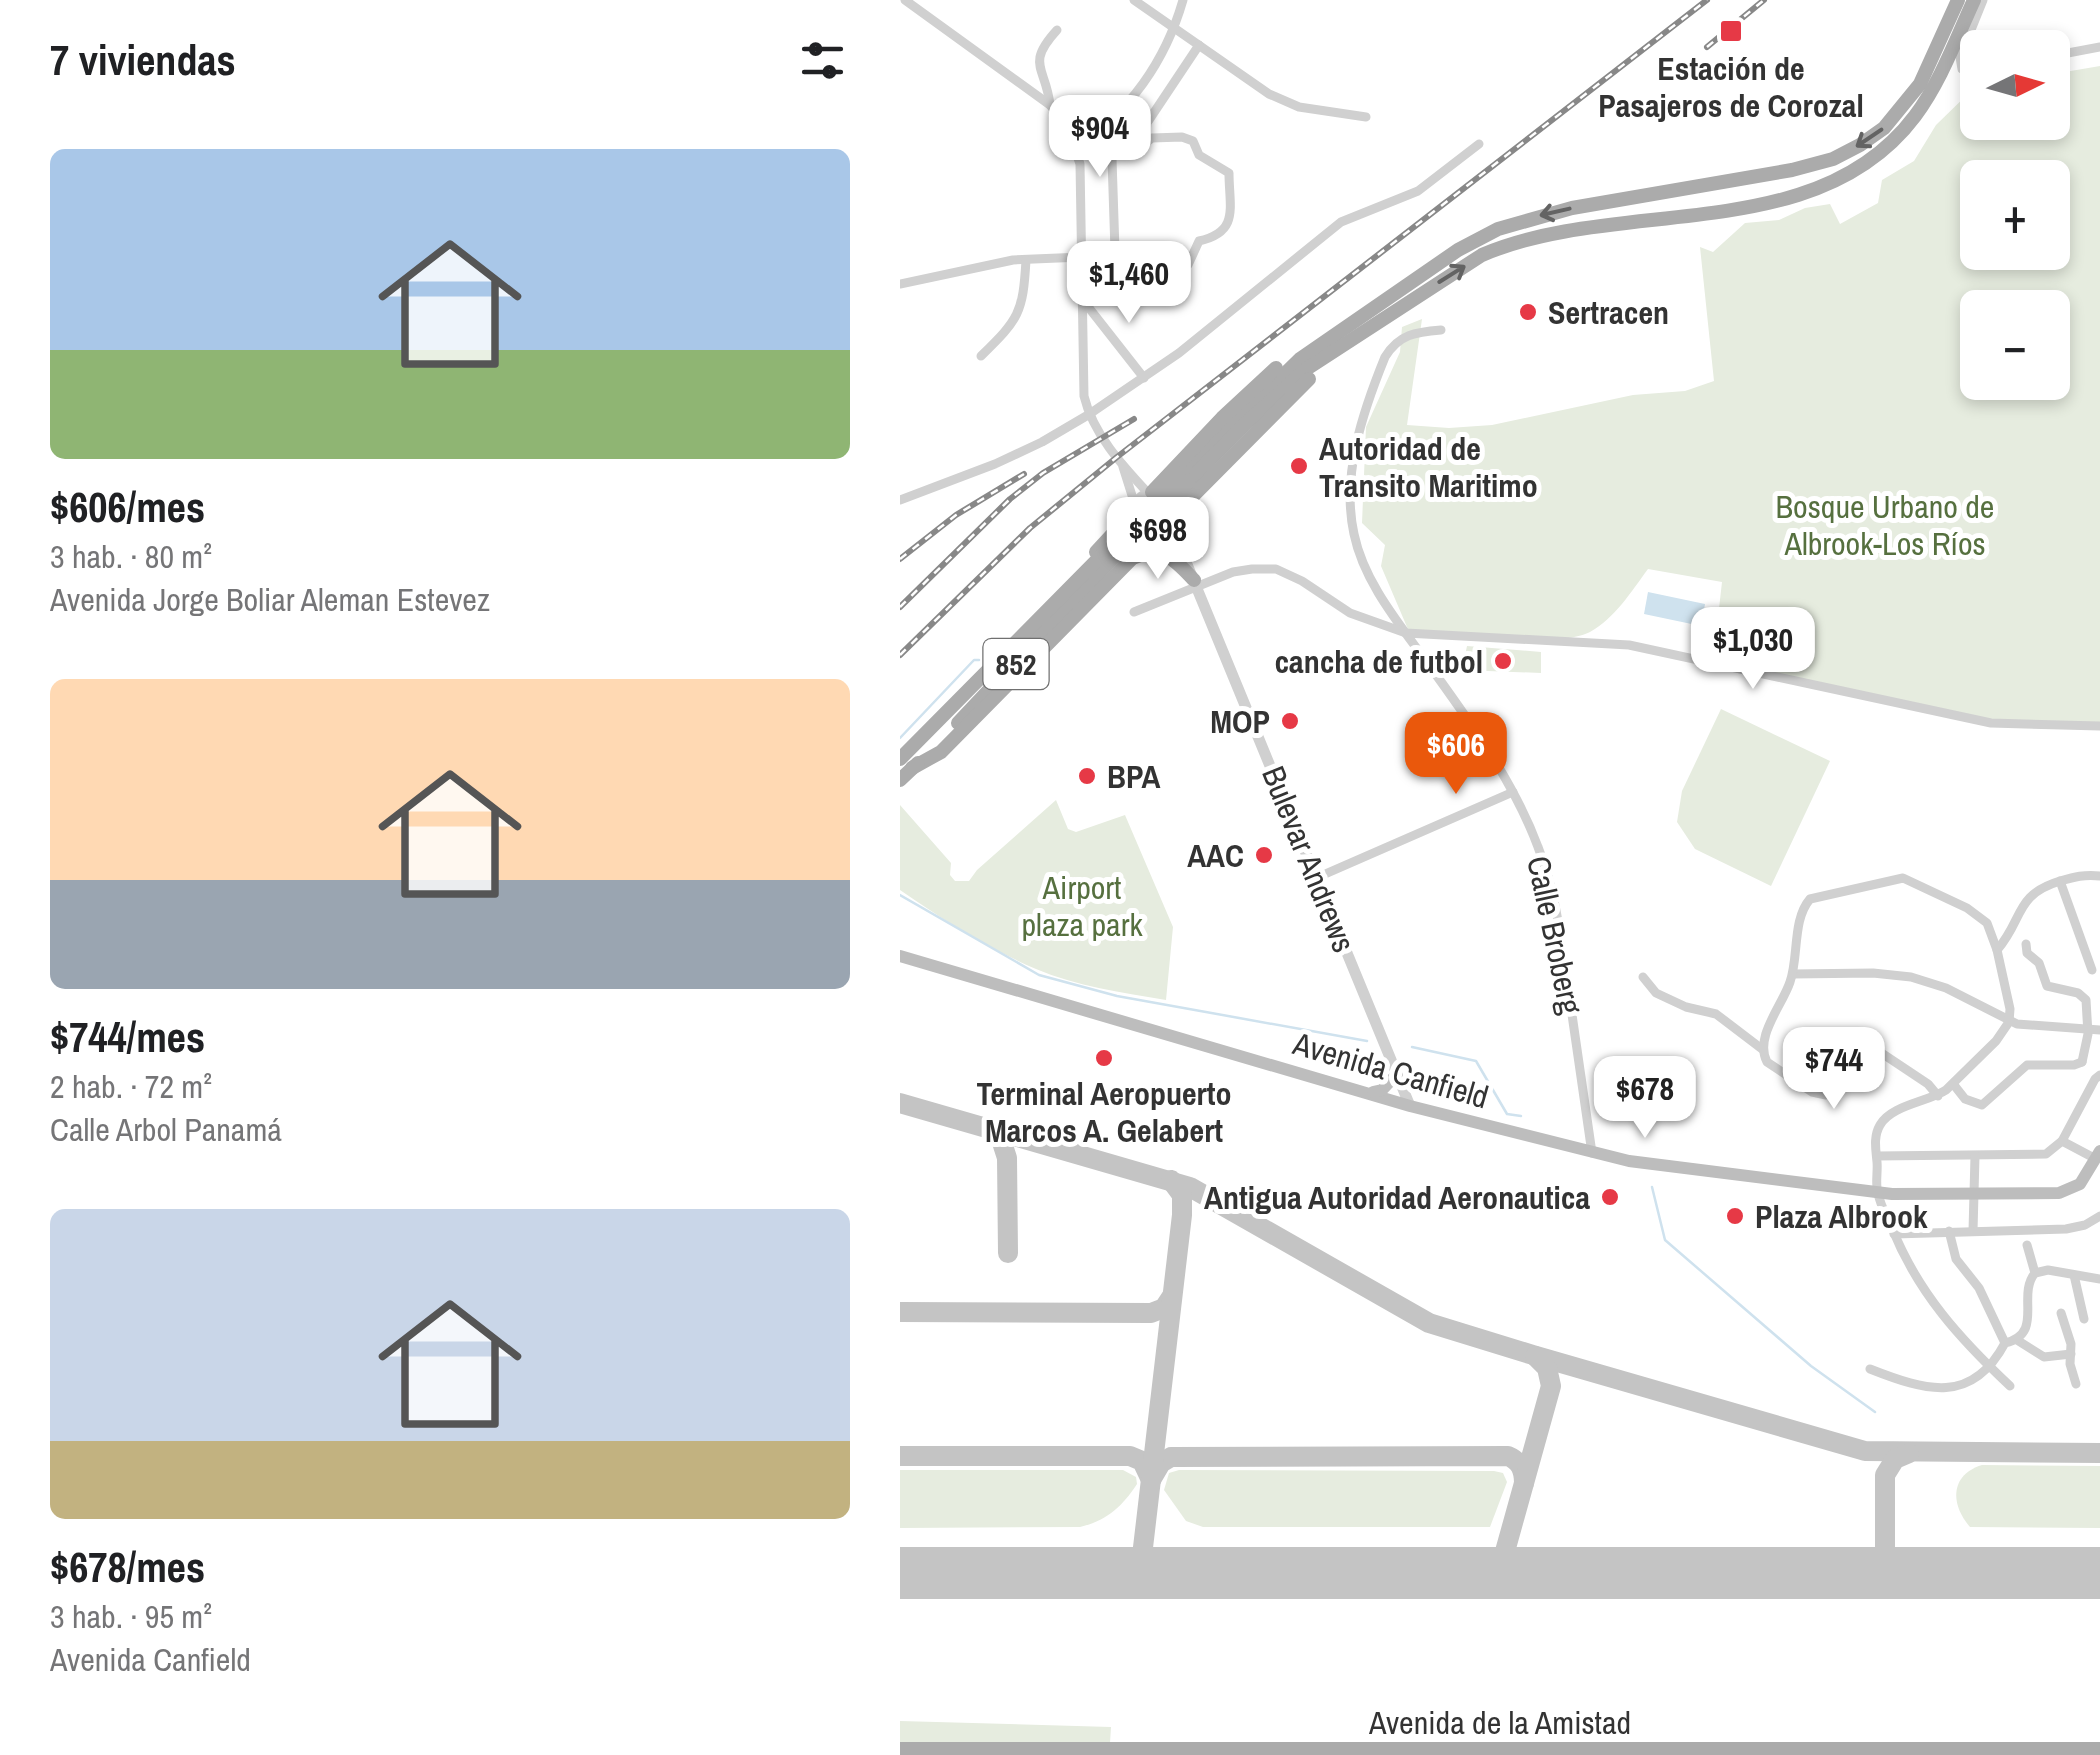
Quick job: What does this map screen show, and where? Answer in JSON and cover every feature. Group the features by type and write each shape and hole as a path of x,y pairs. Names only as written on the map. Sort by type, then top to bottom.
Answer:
{"main road":[{"path":"1176,516 1189,476 1300,359 1394,292 1498,228 1572,208 1792,170 1832,158 1860,144 1884,128 1920,84 1958,0"},
{"path":"1150,492 1189,476 1305,370 1482,255 1514,241 1555,231 1781,200 1842,178 1893,142 1913,118 1943,70 1974,0"},
{"name":"852","path":"906,763 1009,671 1189,476"},
{"path":"1116,555 1134,509"},
{"path":"1116,555 1157,535"},
{"path":"1116,555 1164,553 1195,584"},
{"name":"852","path":"900,780 906,763 935,725 1116,555"},
{"name":"Avenida Canfield","path":"900,956 1374,1092 1410,1106 1645,1163 1877,1192 1974,1194 2065,1192 2080,1184 2097,1163"},
{"path":"1374,1092 1382,1090 1397,1074"},
{"name":"Avenida de la Amistad","path":"900,1749 1638,1752 2100,1748"}],"street":[{"path":"905,0 1050,105"},
{"path":"1134,0 1268,94 1300,107 1366,118"},
{"path":"1074,142 1096,133 1135,96 1175,28 1183,0"},
{"path":"1971,30 1983,0"},
{"path":"1057,30 1039,56 1050,105 1074,142 1080,164 1084,396 1088,415 1122,465 1150,492 1171,500 1176,516 1170,529 1157,535 1138,527 1122,465"},
{"path":"1145,142 1147,123 1199,45"},
{"path":"2070,53 2100,48"},
{"path":"1096,133 1110,154 1115,251 1139,265 1170,273 1188,266 1199,241 1216,237 1226,229 1230,220 1229,173 1199,154 1194,142 1187,138 1152,138 1131,152 1110,154"},
{"path":"900,500 995,464 1088,415 1144,378 1342,222 1418,190 1479,144"},
{"path":"900,284 1014,260 1082,257"},
{"path":"981,356 1019,315 1026,260"},
{"path":"1082,298 1144,378"},
{"name":"Calle Broberg","path":"1441,330 1411,333 1392,346 1362,418 1352,478 1353,531 1371,577 1491,754 1540,850 1554,898 1592,1153"},
{"path":"1134,509 1150,492"},
{"name":"Bulevar Andrews","path":"1176,516 1184,556 1195,584 1410,1106"},
{"name":"Bulevar Andrews","path":"1157,535 1184,556"},
{"path":"1134,612 1195,584 1246,569 1276,569 1302,581 1350,614 1406,633 1628,645 1992,723 2100,726"},
{"path":"1316,878 1513,792"},
{"path":"1998,950 2026,898 2060,881 2082,875 2100,876"},
{"path":"1762,1049 1793,974 1802,912 1810,899 1897,878 1974,911 1990,928 2010,1009 2009,1022 1954,1085 1938,1096 1885,1118 1876,1134 1877,1192 1894,1234 1934,1306 1960,1338 2010,1386"},
{"path":"2060,881 2092,970"},
{"path":"2026,944 2027,953 2040,963 2047,986 2085,998 2088,1029 2082,1062"},
{"path":"1793,974 1873,973 1912,977 1959,994 2009,1022 2100,1030"},
{"path":"1643,977 1656,993 1716,1014 1762,1049 1771,1066 1817,1094 1834,1091 1858,1058 1876,1052 1928,1084 1938,1096"},
{"path":"1954,1085 1965,1099 1982,1105 2027,1065 2074,1066 2082,1062"},
{"path":"1877,1156 2041,1155 2062,1141 2097,1077 2082,1062"},
{"path":"2062,1141 2097,1163"},
{"path":"1973,1231 1975,1156"},
{"path":"1894,1234 2066,1230 2100,1216"},
{"path":"1948,1232 1956,1259 1978,1288 2005,1343"},
{"path":"1870,1369 1918,1386 1966,1384 1981,1378 2005,1343 2017,1340 2029,1321 2026,1290 2035,1272 2027,1246"},
{"path":"2035,1272 2048,1270 2100,1280"},
{"path":"2074,1275 2084,1319"},
{"path":"2061,1313 2076,1384"},
{"path":"2017,1340 2044,1358 2071,1354"}],"green space":[{"name":"Bosque Urbano de Albrook-Los Ríos","path":"2100,66 2100,726 1995,722 1725,665 1715,644 1722,582 1648,569 1607,619 1575,637 1530,640 1410,634 1381,566 1385,545 1362,523 1366,427 1400,352 1402,327 1422,319 1407,425 1492,425 1633,395 1685,391 1714,381 1700,247 1713,252 1745,223 1779,220 1805,208 1830,204 1840,224 1878,203 1882,180 1914,161 1936,125 1960,102 1960,140 2070,140 2070,71"},
{"name":"cancha de futbol","path":"1467,646 1541,652 1541,673 1462,670"},
{"path":"1721,709 1830,761 1771,886 1695,849 1677,822 1682,791"},
{"name":"Airport plaza park","path":"1056,800 1068,829 1076,832 1125,815 1173,927 1166,1000 1083,984 1036,969 966,933 900,890 900,805 951,863 950,875 955,881 969,881"},
{"path":"1982,1465 2100,1466 2100,1528 1970,1527 1959,1509 1956,1491 1964,1476"},
{"path":"900,1470 1123,1470 1136,1477 1137,1484 1113,1512 1080,1527 900,1528"},
{"path":"1494,1471 1503,1473 1507,1482 1490,1527 1203,1527 1186,1521 1164,1490 1169,1473"},
{"path":"900,1721 1111,1727 1110,1743 900,1743"}],"water":[{"path":"1648,592 1705,604 1701,626 1644,614"}],"waterway":[{"path":"900,738 974,660 979,660"},
{"path":"900,895 1039,975 1117,996 1367,1041"},
{"path":"1412,1047 1476,1061 1507,1114 1521,1116"},
{"path":"1652,1187 1665,1240 1811,1366 1875,1412"}],"taxiway":[{"path":"900,1103 1190,1187 1429,1323 1533,1355 1865,1451 2100,1453"},
{"path":"999,1133 1007,1158 1008,1253"},
{"path":"1140,1573 1182,1215 1182,1195 1171,1180"},
{"path":"900,1312 1151,1313 1164,1308 1172,1296"},
{"path":"1499,1573 1551,1386 1547,1368 1535,1356"},
{"path":"1885,1573 1885,1475 1895,1459 1909,1453"},
{"path":"900,1456 1130,1456 1142,1461 1151,1480"},
{"path":"1151,1480 1161,1463 1171,1457 1508,1456 1520,1466 1524,1483"}],"runway":[{"path":"900,1573 2100,1573"}],"railway":[{"path":"900,655 1030,528 1117,457 1707,0"},
{"path":"1707,47 1764,0"},
{"path":"900,607 1010,499 1043,473 1134,419"},
{"path":"900,559 956,515 1024,474"}],"place":[{"name":"Estación de Pasajeros de Corozal","path":"1731,31"},
{"name":"Sertracen","path":"1528,312"},
{"name":"Autoridad de Transito Maritimo","path":"1299,466"},
{"name":"cancha de futbol","path":"1503,661"},
{"name":"MOP","path":"1290,721"},
{"name":"BPA","path":"1087,776"},
{"name":"AAC","path":"1264,855"},
{"name":"Terminal Aeropuerto Marcos A. Gelabert","path":"1104,1058"},
{"name":"Antigua Autoridad Aeronautica","path":"1610,1197"},
{"name":"Plaza Albrook","path":"1735,1216"}]}
